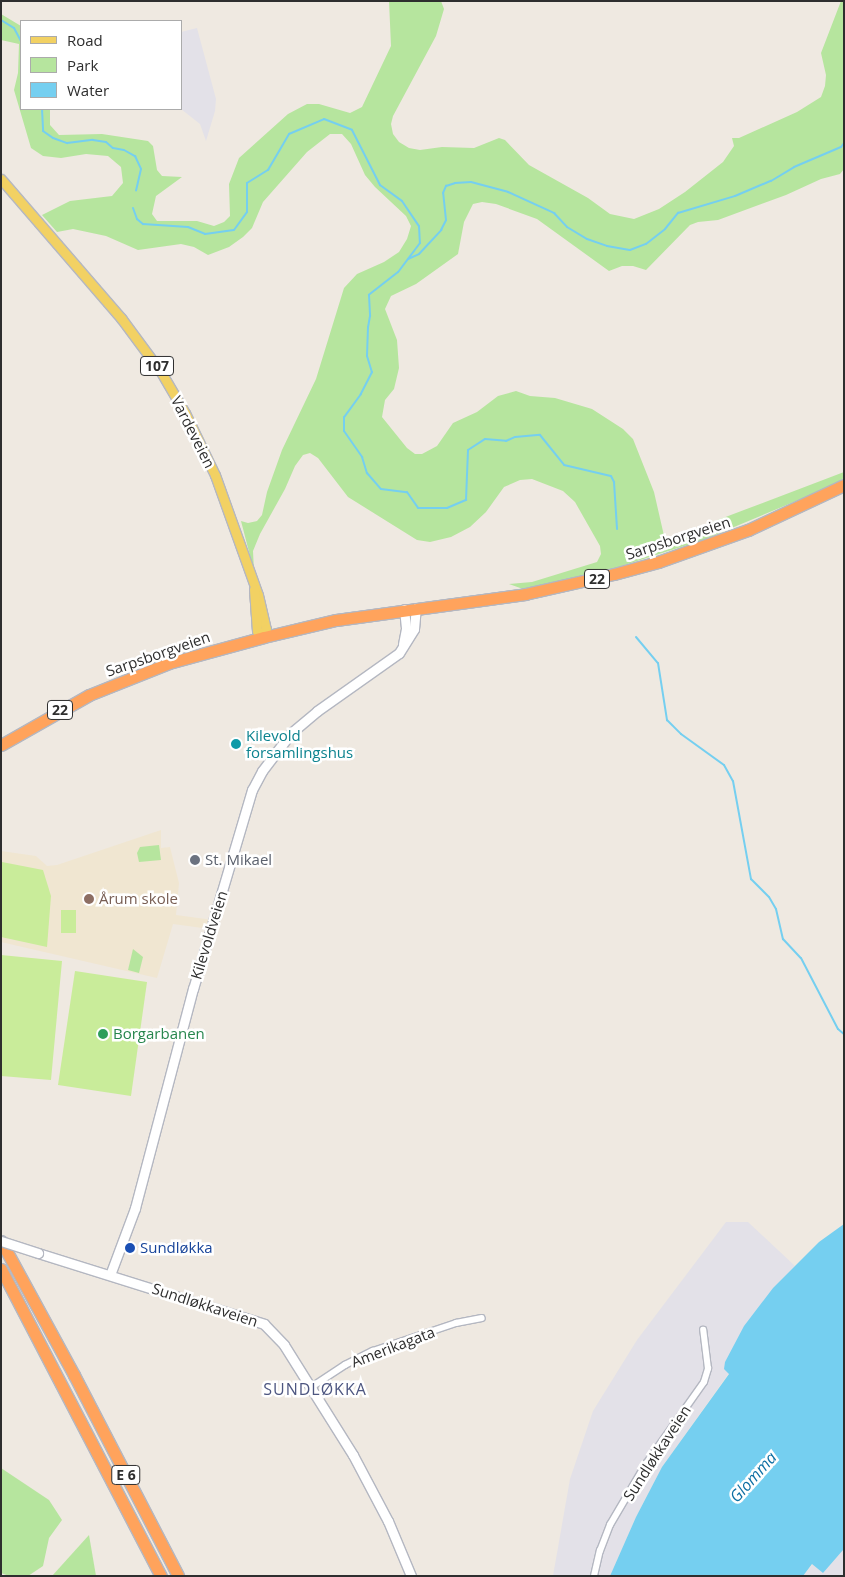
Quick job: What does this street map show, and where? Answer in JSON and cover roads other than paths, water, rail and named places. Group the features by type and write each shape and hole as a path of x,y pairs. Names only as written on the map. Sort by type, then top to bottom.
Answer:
{"highway":[{"name":"Sarpsborgveien","path":"1,738 67,701 136,668 203,645 262,632 416,608 525,594 570,585 658,562 748,530 844,486"},
{"name":"Sarpsborgveien","path":"1,745 62,710 121,681 262,632"},
{"name":"E 6","path":"1,1241 74,1375 178,1576"},
{"name":"E 6","path":"1,1269 162,1576"}],"main road":[{"name":"Vardeveien","path":"1,179 121,318 161,372 206,454 264,613 262,632"}],"street":[{"name":"Kilevoldveien","path":"110,1275 136,1205 200,964 252,790 273,754 296,730 399,653 414,630 416,608"},
{"path":"399,653 406,628 404,610"},
{"name":"Sundløkkaveien","path":"1,1241 264,1324 284,1345 371,1487 392,1529 411,1576"},
{"name":"Amerikagata","path":"310,1388 345,1365 374,1351 456,1323 482,1318"},
{"name":"Sundløkkaveien","path":"594,1576 600,1551 610,1526 646,1464 704,1382 708,1369 703,1330"}],"water":[{"name":"Glomma","path":"844,1224 843,1550 823,1573 812,1564 803,1576 610,1576 636,1517 662,1467 729,1374 724,1369 725,1362 744,1326 773,1288 819,1242"}],"waterway":[{"path":"1,20 14,28 20,39"},
{"path":"42,110 43,131 53,138 67,143 93,140 106,142 113,148 124,150 135,156 141,169 136,190"},
{"path":"133,208 137,219 143,224 188,227 205,234 234,230 247,212 247,183 268,170 289,134 324,119 352,130 380,185 402,201 419,226 420,243 398,272 369,295 370,316 367,356 372,372 361,394 344,417 344,431 362,457 367,473 381,489 407,492 418,508 447,508 466,500 468,450 485,439 506,441 515,437 540,435 564,465 611,476 614,482 617,529"},
{"path":"408,259 419,254 441,230 446,220 443,193 446,186 455,183 471,182 508,192 554,213 567,227 587,239 607,246 630,250 646,244 665,229 678,213 735,196 771,181 794,167 841,147 844,143"},
{"path":"636,637 658,663 667,720 681,734 724,765 733,781 751,879 769,897 776,909 783,939 801,958 838,1029 844,1034"}],"place":[{"name":"Kilevold forsamlingshus","path":"236,744"},
{"name":"St. Mikael","path":"195,860"},
{"name":"Årum skole","path":"89,899"},
{"name":"Borgarbanen","path":"103,1034"},
{"name":"Sundløkka","path":"130,1248"}],"district":[{"name":"SUNDLØKKA","path":"315,1389"}]}
